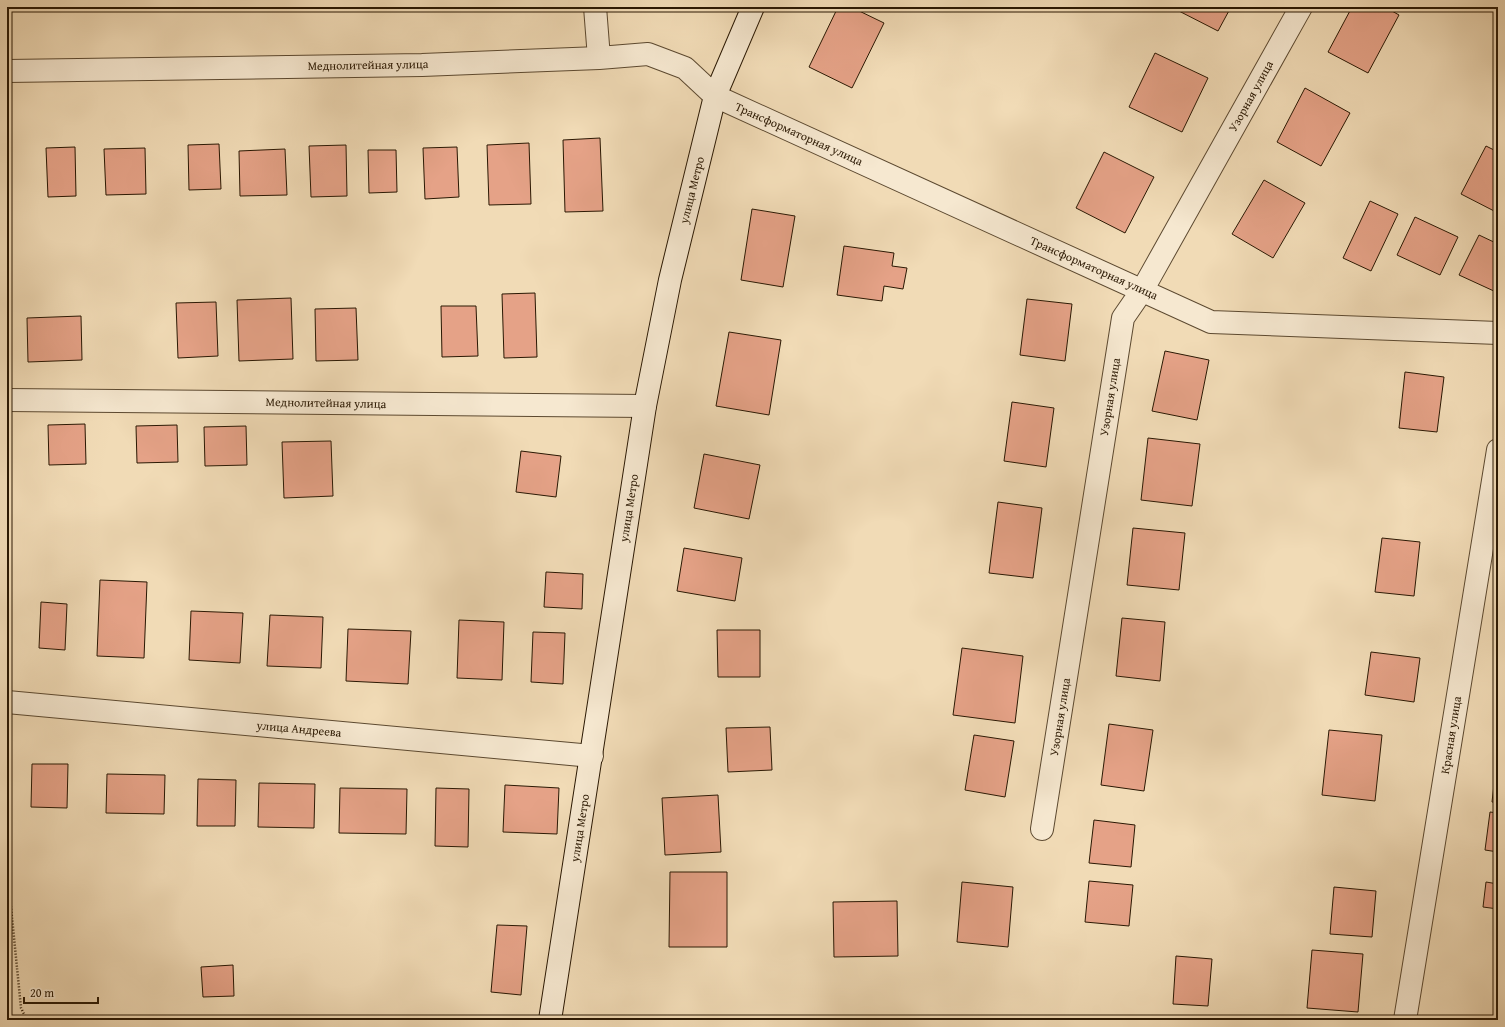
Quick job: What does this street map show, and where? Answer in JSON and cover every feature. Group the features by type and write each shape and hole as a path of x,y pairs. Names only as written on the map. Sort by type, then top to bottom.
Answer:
{"street":[{"path":"595,7 599,58"},
{"name":"улица Метро","path":"550,1020 645,406 670,280 715,96 753,7"},
{"name":"Узорная улица","path":"1042,829 1123,318 1143,289 1301,7"},
{"name":"Меднолитейная улица","path":"7,70 422,65 599,58 648,54 686,68 715,96"},
{"name":"Трансформаторная улица","path":"715,96 1143,289 1211,322 1498,333"},
{"name":"Меднолитейная улица","path":"7,400 645,406"},
{"name":"Красная улица","path":"1405,1020 1498,450"},
{"name":"улица Андреева","path":"7,702 592,756"}],"path":[{"path":"7,866 21,1008 27,1020"}],"building":[{"path":"838,7 851,7 884,23 852,88 809,67"},
{"path":"1177,7 1231,7 1218,31 1175,9"},
{"path":"1352,7 1385,7 1399,15 1368,73 1328,52"},
{"path":"1155,53 1208,78 1182,132 1129,107"},
{"path":"1305,88 1350,113 1321,166 1277,142"},
{"path":"600,138 603,211 565,212 563,140"},
{"path":"529,143 531,204 489,205 487,145"},
{"path":"219,144 221,189 189,190 188,145"},
{"path":"346,145 347,196 311,197 309,146"},
{"path":"1486,146 1498,152 1498,213 1461,194"},
{"path":"75,147 76,196 48,197 46,148"},
{"path":"457,147 459,197 425,199 423,148"},
{"path":"145,148 146,194 106,195 104,149"},
{"path":"285,149 287,195 240,196 239,151"},
{"path":"368,150 396,150 397,192 369,193"},
{"path":"1104,152 1154,177 1125,233 1076,208"},
{"path":"1264,180 1305,203 1273,258 1232,234"},
{"path":"1370,201 1398,214 1371,271 1343,258"},
{"path":"752,209 795,216 783,287 741,280"},
{"path":"1415,217 1458,237 1440,275 1397,255"},
{"path":"1479,235 1498,244 1498,288 1496,292 1459,275"},
{"path":"844,246 894,253 892,266 907,268 903,289 884,286 882,301 837,295"},
{"path":"535,293 537,357 504,358 502,294"},
{"path":"291,298 293,359 239,361 237,300"},
{"path":"1027,299 1072,304 1065,361 1020,355"},
{"path":"216,302 218,356 178,358 176,303"},
{"path":"441,306 476,306 478,356 442,357"},
{"path":"356,308 358,360 316,361 315,309"},
{"path":"81,316 82,360 28,362 27,318"},
{"path":"729,332 781,340 769,415 716,406"},
{"path":"1165,351 1209,360 1197,420 1152,411"},
{"path":"1405,372 1444,377 1437,432 1399,428"},
{"path":"1012,402 1054,408 1046,467 1004,461"},
{"path":"85,424 86,464 49,465 48,425"},
{"path":"177,425 178,462 137,463 136,426"},
{"path":"246,426 247,465 205,466 204,427"},
{"path":"1148,438 1200,444 1192,506 1141,500"},
{"path":"331,441 333,496 284,498 282,442"},
{"path":"521,451 561,456 556,497 516,492"},
{"path":"704,454 760,465 749,519 694,508"},
{"path":"998,502 1042,508 1033,578 989,573"},
{"path":"1133,528 1185,533 1179,590 1127,585"},
{"path":"1382,538 1420,542 1414,596 1375,592"},
{"path":"684,548 742,558 735,601 677,591"},
{"path":"546,572 583,574 582,609 544,607"},
{"path":"100,580 147,582 144,658 97,656"},
{"path":"41,602 67,604 65,650 39,648"},
{"path":"191,611 243,613 240,663 189,660"},
{"path":"270,615 323,617 321,668 267,666"},
{"path":"1122,618 1165,622 1160,681 1116,676"},
{"path":"459,620 504,622 502,680 457,678"},
{"path":"348,629 411,631 408,684 346,681"},
{"path":"717,630 760,630 760,677 718,677"},
{"path":"533,632 565,633 563,684 531,682"},
{"path":"962,648 1023,656 1015,723 953,715"},
{"path":"1371,652 1420,658 1414,702 1365,695"},
{"path":"1109,724 1153,730 1144,791 1101,785"},
{"path":"770,727 772,770 728,772 726,728"},
{"path":"1329,730 1382,735 1375,801 1322,795"},
{"path":"974,735 1014,741 1005,797 965,790"},
{"path":"32,764 68,764 67,808 31,807"},
{"path":"1496,767 1498,768 1498,803 1492,802"},
{"path":"107,774 165,775 164,814 106,813"},
{"path":"198,779 236,780 235,826 197,826"},
{"path":"259,783 315,784 314,828 258,827"},
{"path":"505,785 559,788 557,834 503,832"},
{"path":"340,788 407,789 406,834 339,833"},
{"path":"436,788 469,789 468,847 435,846"},
{"path":"718,795 721,852 665,855 662,798"},
{"path":"1490,812 1498,813 1498,852 1485,850"},
{"path":"1094,820 1135,825 1131,867 1089,863"},
{"path":"670,872 727,872 727,947 669,947"},
{"path":"1089,881 1133,885 1129,926 1085,922"},
{"path":"962,882 1013,887 1008,947 957,942"},
{"path":"1486,882 1498,884 1498,909 1483,907"},
{"path":"1334,887 1376,891 1372,937 1330,934"},
{"path":"897,901 898,956 834,957 833,902"},
{"path":"497,925 527,926 521,995 491,992"},
{"path":"1312,950 1363,954 1358,1012 1307,1008"},
{"path":"1176,956 1212,959 1208,1006 1173,1004"},
{"path":"233,965 234,996 203,997 201,967"}]}
